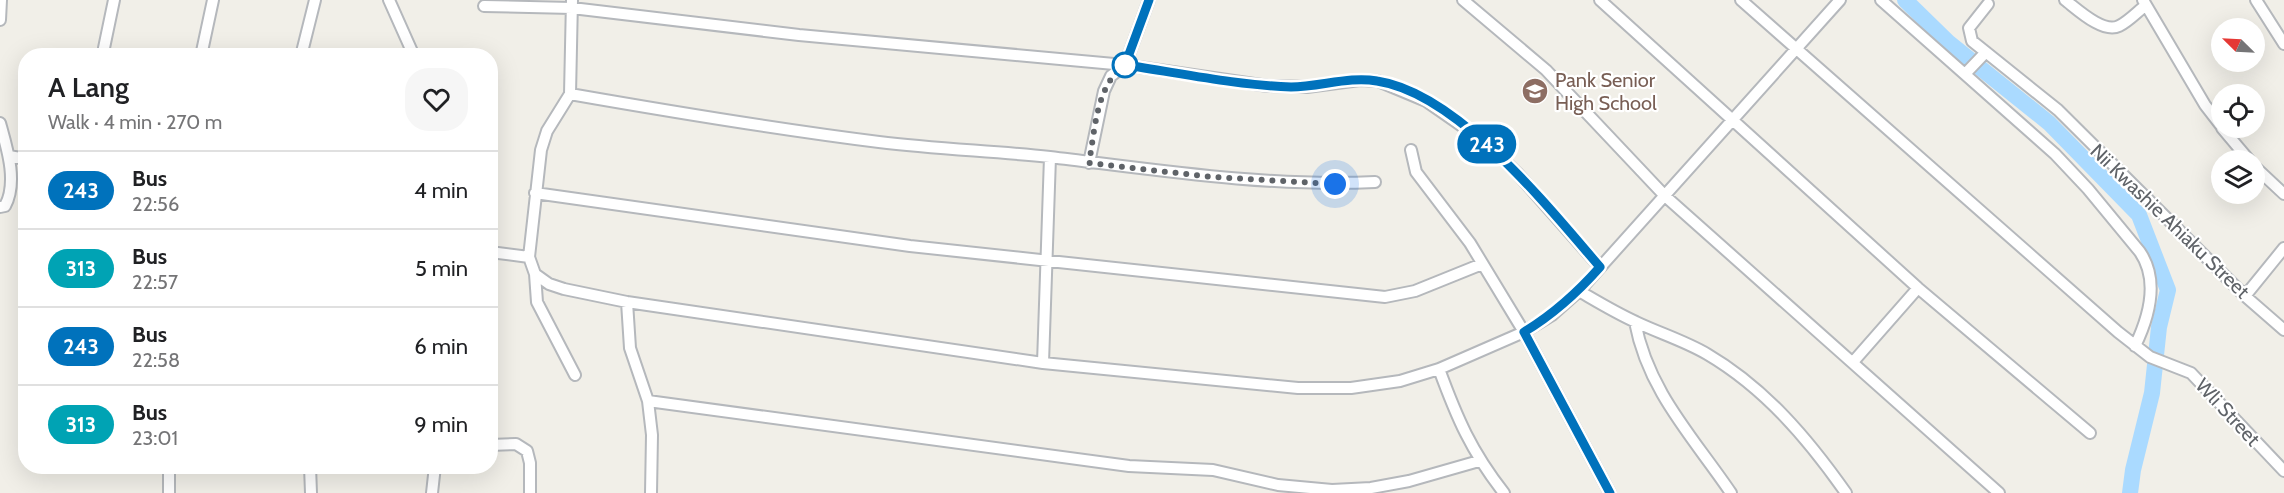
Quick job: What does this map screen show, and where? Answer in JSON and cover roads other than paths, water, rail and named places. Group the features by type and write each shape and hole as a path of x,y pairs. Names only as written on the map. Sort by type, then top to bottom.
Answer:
{"street":[{"path":"0,20 1,0"},
{"path":"104,48 114,0"},
{"path":"203,48 213,0"},
{"path":"303,48 315,0"},
{"path":"389,0 410,48"},
{"path":"1089,163 1104,91 1111,76 1125,65 1149,0"},
{"path":"1463,0 1546,70 1665,196 1999,493"},
{"path":"1600,0 1918,288 2090,433"},
{"name":"Wli Street","path":"1741,0 2135,346 2151,357 2191,373 2284,471"},
{"path":"536,274 549,284 564,289 627,302 1043,363 1298,388 1351,388 1400,381 1439,369 1524,332 1552,315 1579,291 1840,0"},
{"path":"1881,0 1967,72 2055,154 2088,189 2148,263 2151,279 2146,319 2135,346"},
{"path":"2065,0 2094,20 2111,27 2118,27 2144,3 2211,113"},
{"path":"2256,0 2284,45"},
{"name":"Nii Kwashie Ahiaku Street","path":"1988,3 1969,28 1968,35 1983,55 2058,110 2245,296 2284,330"},
{"path":"572,4 570,94 547,131 535,193 529,257 536,274 537,302 575,375"},
{"path":"484,6 572,4 799,35 1125,65 1268,86 1306,87 1360,80 1378,81 1407,90 1457,120 1485,142 1517,173 1600,267"},
{"path":"1967,72 1983,55"},
{"path":"570,94 732,123 882,142 1050,157 1212,177 1315,185 1374,182"},
{"path":"0,123 9,156 9,198 4,206 0,207"},
{"path":"2231,138 2242,150"},
{"path":"1411,150 1416,172 1454,220 1524,332 1610,493"},
{"path":"9,156 18,158"},
{"path":"1043,363 1050,157"},
{"path":"2265,176 2284,194"},
{"path":"535,193 1046,262 1385,297 1415,291 1482,264"},
{"path":"2245,296 2284,248"},
{"path":"498,253 529,257"},
{"path":"1853,362 1918,288"},
{"path":"1579,291 1635,322 1707,354 1745,379 1778,409 1818,453 1846,493"},
{"path":"627,302 630,348 648,401 652,435 651,493"},
{"path":"1635,322 1644,359 1656,387 1731,493"},
{"path":"1439,369 1459,424 1479,461 1504,493"},
{"path":"648,401 1129,465 1213,470 1278,485 1332,490 1371,488 1409,482 1479,461"},
{"path":"498,445 516,444 527,451 530,463 530,493"},
{"path":"169,474 169,493"},
{"path":"310,474 311,493"},
{"path":"432,493 434,474"}],"waterway":[{"path":"1905,0 1948,42 2049,123 2139,215 2168,290 2159,327 2152,393 2133,470 2130,493"}],"place":[{"name":"Pank Senior High School","path":"1535,91"}]}
